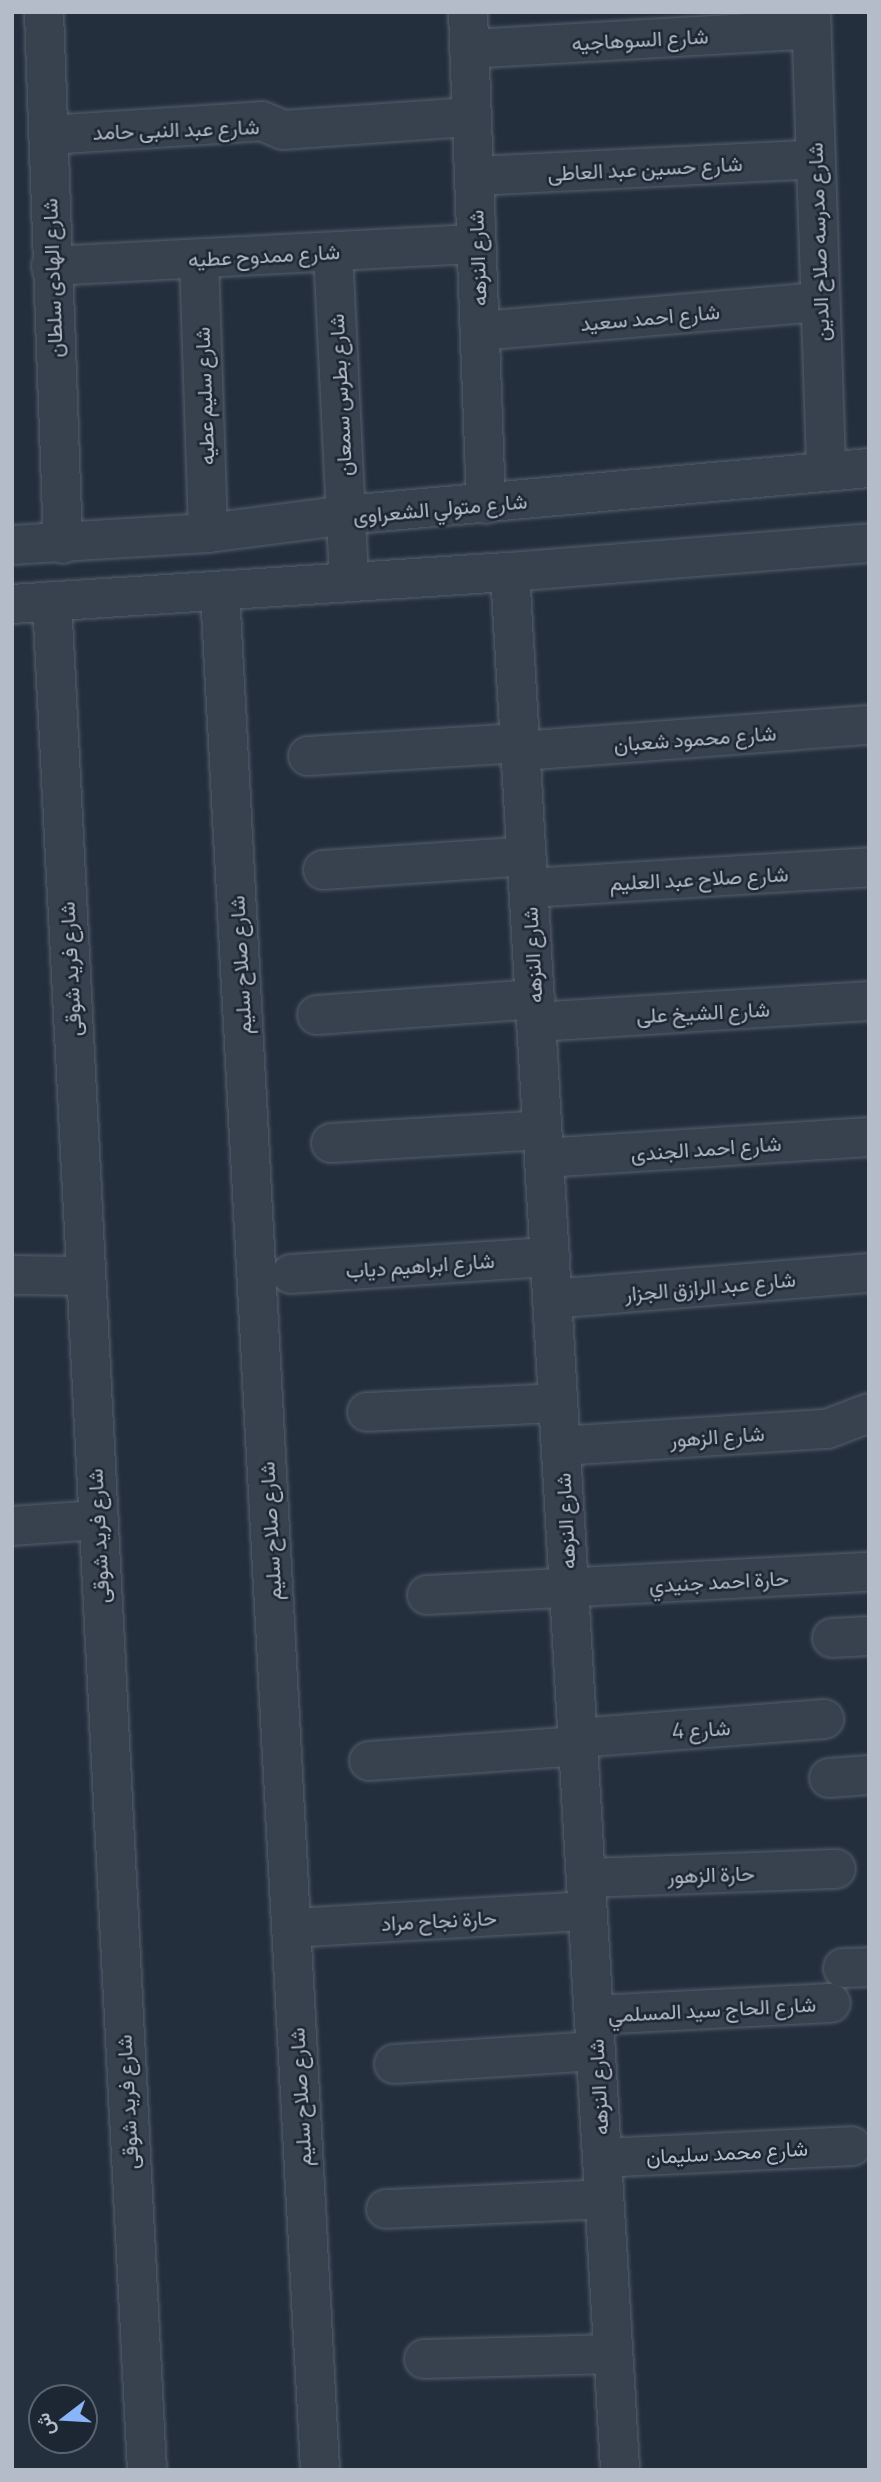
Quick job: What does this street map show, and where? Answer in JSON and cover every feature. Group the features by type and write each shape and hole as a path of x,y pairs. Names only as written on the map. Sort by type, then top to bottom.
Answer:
{"street":[{"name":"شارع الهادى سلطان","path":"44,12 63,544"},
{"name":"شارع السوهاجيه","path":"468,30 811,20"},
{"name":"شارع مدرسه صلاح الدين","path":"811,20 826,472"},
{"name":"شارع النزهه","path":"468,30 486,504"},
{"name":"شارع عبد النبى حامد","path":"48,135 262,121 283,130 471,117"},
{"name":"شارع حسين عبد العاطى","path":"474,176 816,159"},
{"name":"شارع ممدوح عطيه","path":"51,266 476,244"},
{"name":"شارع بطرس سمعان","path":"333,252 349,581"},
{"name":"شارع سليم عطيه","path":"199,259 208,533"},
{"name":"شارع احمد سعيد","path":"480,331 820,302"},
{"name":"شارع متولي الشعراوى","path":"12,545 63,544 208,533 346,516 869,468"},
{"path":"12,604 510,572 869,543"},
{"name":"شارع النزهه","path":"510,572 620,2470"},
{"name":"شارع صلاح سليم","path":"220,592 320,2470"},
{"name":"شارع فريد شوقى","path":"52,601 84,1276 147,2470"},
{"name":"شارع محمود شعبان","path":"308,756 520,747 869,725"},
{"name":"شارع صلاح عبد العليم","path":"323,870 528,872 869,867"},
{"name":"شارع الشيخ على","path":"317,1015 869,1002"},
{"name":"شارع احمد الجندى","path":"331,1143 543,1144 869,1137"},
{"name":"شارع ابراهيم دياب","path":"290,1274 550,1257"},
{"name":"شارع عبد الرازق الجزار","path":"552,1298 869,1273"},
{"path":"12,1275 84,1276"},
{"path":"367,1412 558,1403"},
{"name":"شارع الزهور","path":"561,1446 827,1429 869,1413"},
{"path":"12,1526 97,1520"},
{"name":"حارة احمد جنيدي","path":"427,1595 569,1590 869,1572"},
{"name":"شارع 4","path":"369,1761 824,1719"},
{"path":"830,1778 869,1775"},
{"name":"حارة الزهور","path":"587,1895 836,1869"},
{"name":"حارة نجاح مراد","path":"291,1928 587,1895"},
{"name":"شارع الحاج سيد المسلمي","path":"394,2064 595,2033 847,1979"},
{"name":"شارع محمد سليمان","path":"602,2158 852,2146"},
{"path":"386,2209 604,2199"},
{"path":"425,2359 613,2354"}]}
